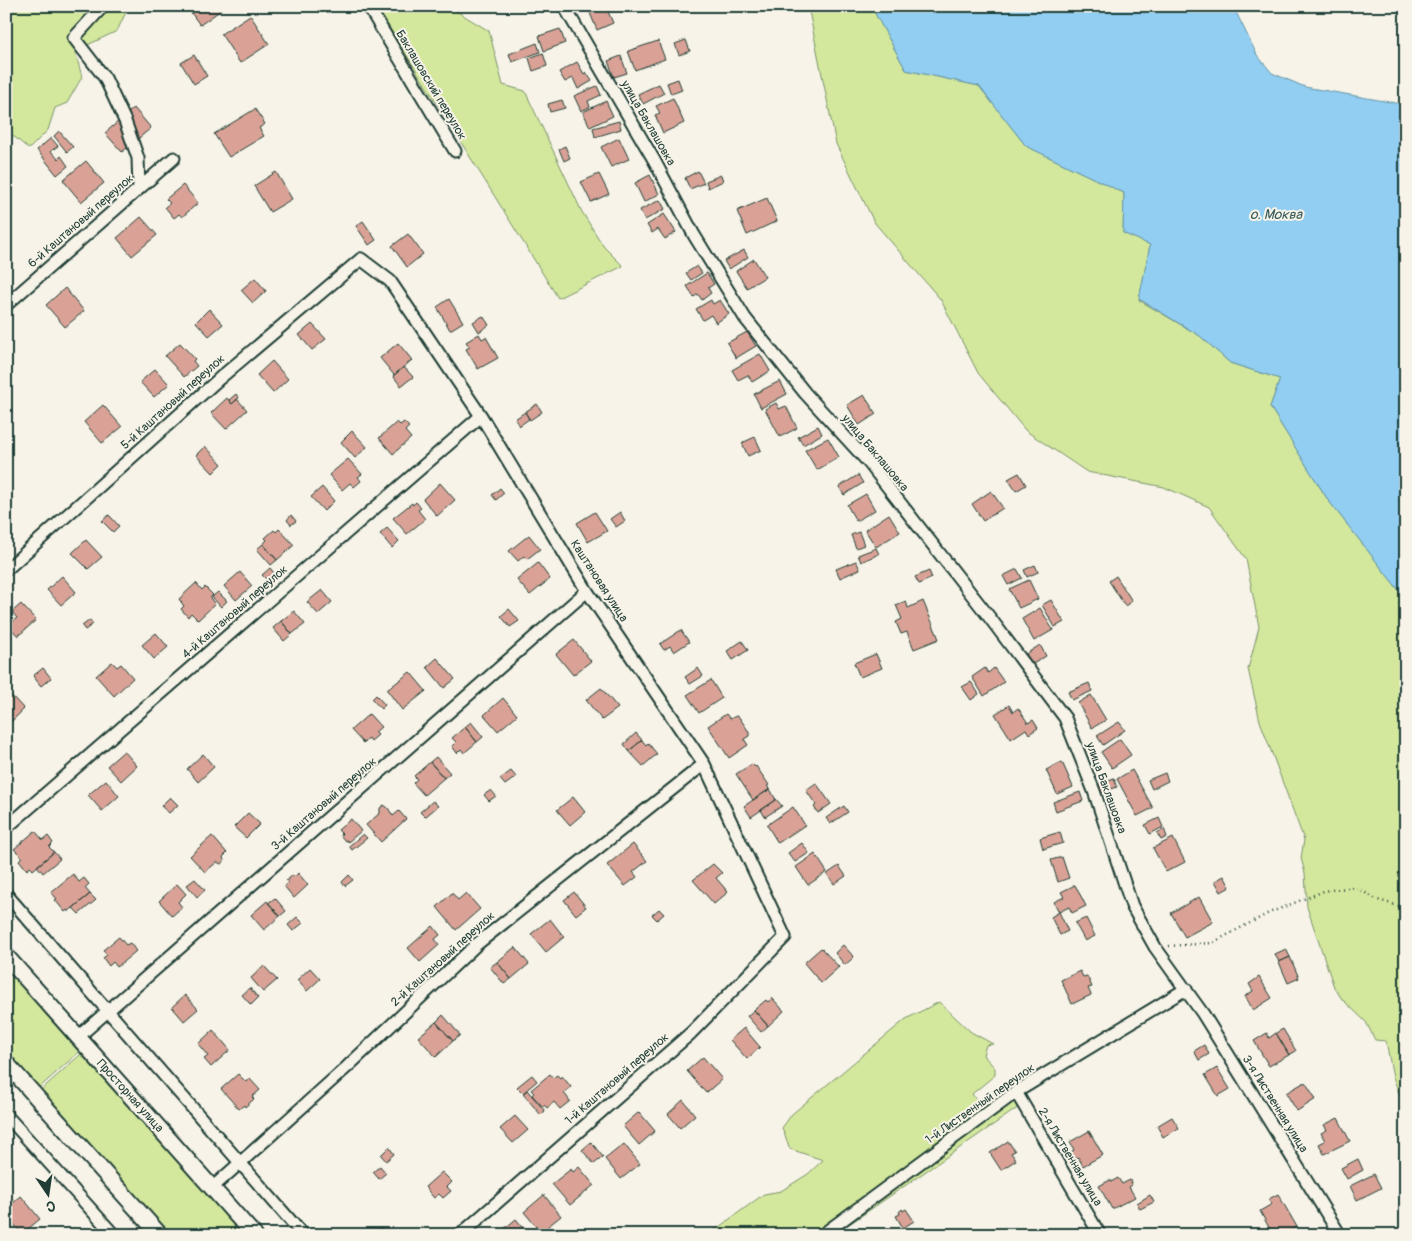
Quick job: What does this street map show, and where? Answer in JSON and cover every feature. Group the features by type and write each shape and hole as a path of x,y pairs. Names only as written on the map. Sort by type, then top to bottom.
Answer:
{"main road":[{"name":"Просторная улица","path":"6,956 254,1235"},
{"path":"6,1064 160,1235"}],"street":[{"path":"103,6 74,38 105,78 126,121 138,158 139,189"},
{"name":"Баклашовский переулок","path":"368,6 455,151"},
{"name":"улица Баклашовка","path":"564,6 654,160 694,235 745,318 805,393 869,463 1065,718 1094,791 1132,906 1155,947"},
{"name":"6-й Каштановый переулок","path":"6,305 174,158"},
{"name":"Каштановая улица","path":"361,259 390,281 481,416 588,591 704,764 785,938"},
{"name":"5-й Каштановый переулок","path":"6,570 220,378 361,259"},
{"name":"4-й Каштановый переулок","path":"6,828 481,416"},
{"name":"3-й Каштановый переулок","path":"78,1037 588,591"},
{"name":"2-й Каштановый переулок","path":"212,1188 347,1067 477,944 704,764"},
{"path":"6,894 303,1235"},
{"name":"1-й Каштановый переулок","path":"460,1235 691,1033 785,938"},
{"name":"3-я Лиственная улица","path":"1155,947 1204,1014 1340,1235"},
{"name":"1-й Лиственный переулок","path":"823,1234 1016,1092 1186,989"},
{"name":"2-я Лиственная улица","path":"1016,1092 1100,1235"},
{"path":"6,1115 114,1235"}],"path":[{"path":"1155,947 1212,943 1269,914 1324,891 1355,887 1378,900 1406,908"}],"green space":[{"path":"6,6 131,6 127,10 117,31 75,51 82,77 67,103 55,108 48,130 29,149 6,130"},
{"path":"376,6 451,6 489,31 503,85 525,91 582,212 604,247 623,266 558,298"},
{"path":"808,6 871,6 906,70 979,86 1026,146 1124,193 1123,233 1150,245 1139,300 1200,336 1230,363 1280,379 1270,407 1328,500 1401,593 1406,606 1406,1112 1393,1077 1386,1041 1375,1040 1366,1022 1342,999 1334,987 1307,907 1305,873 1301,858 1304,840 1260,721 1248,669 1259,627 1246,559 1209,507 1164,487 1087,472 1026,431 978,373 941,300 874,222 836,144"},
{"path":"6,969 79,1052 39,1088 6,1050"},
{"path":"939,1002 971,1032 993,1044 986,1045 983,1055 995,1068 995,1075 972,1094 977,1101 998,1090 1015,1089 1023,1091 1019,1107 848,1225 825,1226 807,1235 708,1235 764,1194 781,1191 808,1174 823,1160 790,1149 782,1128 792,1114 906,1019"},
{"path":"81,1054 243,1235 171,1235 41,1090"}],"water":[{"name":"о. Моква","path":"871,6 1233,6 1257,55 1272,73 1305,87 1401,104 1406,101 1406,606 1401,593 1328,500 1270,407 1280,379 1230,363 1200,336 1139,299 1150,245 1123,233 1124,193 1026,146 979,86 906,70"}],"building":[{"path":"195,6 219,6 221,10 200,25 189,10"},
{"path":"606,7 613,23 597,30 590,13"},
{"path":"250,15 269,44 240,63 221,34"},
{"path":"560,29 565,43 544,51 539,36"},
{"path":"686,40 690,51 679,55 675,44"},
{"path":"658,41 665,59 635,70 628,51"},
{"path":"537,43 540,52 512,62 509,54"},
{"path":"543,53 547,66 533,71 529,58"},
{"path":"194,55 207,76 194,84 181,63"},
{"path":"621,56 627,73 614,77 608,61"},
{"path":"577,62 584,74 586,72 592,81 578,89 573,78 565,82 559,72"},
{"path":"678,79 682,90 671,94 667,83"},
{"path":"659,84 664,93 643,104 638,94"},
{"path":"597,86 601,95 588,101 590,107 581,111 574,96"},
{"path":"673,98 684,123 663,133 655,115 660,113 656,106"},
{"path":"562,100 565,108 550,112 548,104"},
{"path":"606,101 613,116 590,127 583,112"},
{"path":"134,108 151,128 122,152 105,133"},
{"path":"255,109 265,124 259,128 264,136 229,157 214,134"},
{"path":"619,121 621,129 595,137 593,128"},
{"path":"59,131 73,147 67,152 54,136"},
{"path":"51,138 58,146 51,151 58,159 61,156 68,166 57,175 37,150"},
{"path":"619,138 629,159 611,167 601,147"},
{"path":"565,146 570,158 564,161 559,149"},
{"path":"86,161 104,183 81,202 63,180"},
{"path":"698,171 704,183 690,189 685,178"},
{"path":"276,172 292,199 270,212 254,186"},
{"path":"599,174 609,194 591,202 581,182"},
{"path":"650,175 659,194 644,202 635,183"},
{"path":"721,175 723,181 708,188 706,181"},
{"path":"183,185 198,203 182,217 179,214 174,218 165,207 170,203 166,199"},
{"path":"767,198 777,221 747,235 737,211"},
{"path":"660,200 665,209 645,220 640,210"},
{"path":"664,214 676,232 665,239 658,229 652,233 647,225"},
{"path":"141,217 157,235 132,256 117,238"},
{"path":"363,221 376,240 369,245 356,226"},
{"path":"408,234 423,254 407,267 392,246"},
{"path":"744,250 748,257 729,269 724,261"},
{"path":"754,259 765,277 747,288 736,271"},
{"path":"697,266 702,273 691,280 686,273"},
{"path":"707,273 714,284 708,288 711,293 702,300 698,294 694,297 687,286"},
{"path":"255,278 266,291 253,303 241,290"},
{"path":"65,288 84,311 65,327 46,305"},
{"path":"449,299 463,322 450,330 437,307"},
{"path":"711,300 713,304 720,300 729,314 716,323 711,315 703,320 696,309"},
{"path":"209,309 223,324 209,336 196,322"},
{"path":"483,316 489,325 479,332 473,322"},
{"path":"312,324 326,339 312,350 299,335"},
{"path":"747,332 756,346 736,358 727,343"},
{"path":"479,334 482,339 486,337 498,358 478,369 466,349 470,347 466,342"},
{"path":"180,343 195,359 193,361 197,366 184,377 165,356"},
{"path":"398,343 412,360 394,375 380,358"},
{"path":"760,354 770,371 752,382 748,375 738,380 732,370"},
{"path":"272,361 288,379 273,393 257,375"},
{"path":"404,367 413,377 401,386 393,376"},
{"path":"155,369 169,384 154,397 140,382"},
{"path":"780,381 787,394 761,408 754,394"},
{"path":"236,394 239,398 232,404 229,400"},
{"path":"864,395 876,414 859,425 847,405"},
{"path":"227,398 232,404 237,399 247,410 226,429 211,413"},
{"path":"776,403 779,409 786,406 797,428 780,437 765,409"},
{"path":"537,404 542,412 530,420 525,412"},
{"path":"103,405 122,427 102,443 84,422"},
{"path":"525,412 529,419 519,426 515,419"},
{"path":"397,422 400,425 404,422 409,427 405,431 411,438 393,454 379,438"},
{"path":"818,426 822,434 803,445 798,437"},
{"path":"352,431 367,447 355,458 341,442"},
{"path":"755,437 761,450 748,456 742,443"},
{"path":"828,438 839,457 817,470 805,450"},
{"path":"205,446 222,464 213,473 196,455"},
{"path":"348,459 362,474 358,477 361,481 354,487 350,483 342,490 329,475"},
{"path":"1019,473 1026,485 1016,491 1008,479"},
{"path":"858,475 863,483 844,495 839,487"},
{"path":"440,483 455,500 437,516 423,499"},
{"path":"322,487 334,501 324,511 311,497"},
{"path":"500,488 504,493 496,500 492,495"},
{"path":"991,491 1003,508 983,521 972,504"},
{"path":"866,494 875,510 856,521 847,505"},
{"path":"416,502 421,508 418,510 425,519 407,534 393,518"},
{"path":"595,512 607,531 588,542 577,523"},
{"path":"620,512 625,521 616,527 610,519"},
{"path":"889,514 900,532 876,547 865,530"},
{"path":"109,515 119,526 113,532 102,521"},
{"path":"291,515 296,521 291,525 287,520"},
{"path":"387,528 399,541 392,548 380,534"},
{"path":"279,529 294,545 277,560 263,544 267,540 265,538 274,530 276,532"},
{"path":"859,532 864,545 856,548 851,535"},
{"path":"529,535 540,549 527,559 524,556 518,561 509,551"},
{"path":"86,540 102,557 88,569 72,553"},
{"path":"263,544 277,560 271,565 257,549"},
{"path":"876,548 879,554 861,562 858,555"},
{"path":"856,561 860,569 840,578 836,569"},
{"path":"538,563 550,579 530,595 517,580"},
{"path":"1035,565 1038,572 1027,577 1024,570"},
{"path":"270,568 274,573 266,579 262,575"},
{"path":"1017,569 1022,578 1008,585 1003,576"},
{"path":"929,571 932,578 919,584 915,577"},
{"path":"240,572 252,586 236,600 224,586"},
{"path":"62,576 76,592 61,605 47,590"},
{"path":"1116,576 1132,601 1125,606 1109,581"},
{"path":"1029,580 1038,599 1019,608 1009,589"},
{"path":"196,583 202,590 205,587 213,595 210,598 215,604 198,620 191,613 188,617 181,609 184,606 179,599"},
{"path":"322,590 332,602 318,614 307,602"},
{"path":"218,592 227,601 221,607 212,597"},
{"path":"1051,600 1064,622 1055,627 1042,605"},
{"path":"906,601 908,608 923,601 939,639 914,649 907,632 901,634 896,622 902,619 896,605"},
{"path":"21,604 36,620 18,636 8,625 17,618 12,612"},
{"path":"1040,608 1053,630 1034,641 1022,619"},
{"path":"509,609 519,621 510,627 501,616"},
{"path":"294,611 305,624 292,634 281,621"},
{"path":"90,620 93,624 85,630 82,626"},
{"path":"281,621 292,634 284,641 273,628"},
{"path":"681,630 689,642 674,652 670,646 664,650 660,644"},
{"path":"156,633 168,647 154,659 142,645"},
{"path":"574,640 591,661 573,675 556,654"},
{"path":"742,641 748,650 733,660 727,651"},
{"path":"1040,645 1046,656 1033,664 1026,654"},
{"path":"876,654 882,668 860,677 854,663"},
{"path":"437,658 455,679 444,688 427,667"},
{"path":"112,662 117,667 121,664 133,678 114,696 96,676"},
{"path":"43,668 51,678 41,686 33,676"},
{"path":"698,668 703,676 690,684 685,677"},
{"path":"985,668 988,673 994,668 1004,682 984,696 972,677"},
{"path":"410,672 426,691 402,710 387,690"},
{"path":"711,680 722,698 699,713 687,695"},
{"path":"971,682 979,694 971,700 962,687"},
{"path":"1089,683 1092,691 1072,700 1068,692"},
{"path":"601,688 618,708 602,720 586,700"},
{"path":"9,693 24,709 8,725 6,723 6,696"},
{"path":"376,695 385,705 381,709 372,699"},
{"path":"1091,695 1106,720 1092,728 1078,703"},
{"path":"503,698 517,715 498,731 484,715"},
{"path":"1009,705 1013,712 1018,708 1028,723 1033,720 1038,728 1029,734 1026,729 1011,739 995,714"},
{"path":"369,714 381,727 375,732 378,735 371,741 369,738 363,743 351,730"},
{"path":"726,714 730,719 736,716 739,717 749,732 749,736 744,739 748,745 729,758 708,726"},
{"path":"471,722 483,737 477,742 465,727"},
{"path":"1119,722 1125,730 1103,745 1097,736"},
{"path":"465,727 477,742 464,753 461,749 457,753 452,746 456,742 452,738"},
{"path":"636,733 642,740 629,751 624,744"},
{"path":"1120,739 1131,755 1112,768 1101,752"},
{"path":"642,740 646,745 648,743 657,754 643,766 629,751"},
{"path":"124,751 137,766 121,781 107,766"},
{"path":"203,754 214,767 198,782 187,769"},
{"path":"436,757 450,773 444,778 430,762"},
{"path":"430,762 444,778 424,795 413,783 417,779 414,776"},
{"path":"1062,762 1073,787 1057,794 1046,770"},
{"path":"752,764 756,766 770,789 753,800 736,774"},
{"path":"1132,770 1153,808 1137,816 1117,779"},
{"path":"511,771 516,777 505,785 500,779"},
{"path":"1165,773 1168,781 1152,789 1148,780"},
{"path":"1114,778 1117,787 1101,793 1098,784"},
{"path":"106,780 119,796 102,811 88,795"},
{"path":"816,783 831,804 818,813 814,807 816,805 806,790"},
{"path":"770,789 776,800 751,817 744,806"},
{"path":"491,790 496,796 489,801 484,795"},
{"path":"1080,792 1083,801 1056,811 1053,802"},
{"path":"170,797 178,805 169,813 161,806"},
{"path":"573,797 585,812 570,825 557,810"},
{"path":"775,798 782,806 765,817 761,810 776,800"},
{"path":"433,801 438,806 425,817 420,812"},
{"path":"384,805 393,816 399,811 406,819 381,842 366,825 380,813 380,808"},
{"path":"844,806 848,812 830,824 826,818"},
{"path":"793,807 805,825 778,843 767,825"},
{"path":"248,813 260,824 246,838 234,827"},
{"path":"1159,818 1163,827 1150,834 1145,825"},
{"path":"351,819 361,831 348,842 340,835 342,834 338,830"},
{"path":"1164,829 1167,837 1161,840 1157,833"},
{"path":"35,831 43,840 48,836 53,843 49,847 54,852 33,870 30,867 27,870 19,860 22,857 14,849"},
{"path":"1060,832 1063,843 1043,849 1040,838"},
{"path":"363,834 367,838 352,850 349,846"},
{"path":"212,836 227,853 223,857 223,863 217,862 205,872 190,856"},
{"path":"1173,838 1185,862 1166,872 1153,848"},
{"path":"802,843 809,853 795,862 788,853"},
{"path":"633,844 647,861 633,872 637,877 625,886 607,865"},
{"path":"54,852 60,859 43,873 37,866"},
{"path":"815,854 827,872 808,885 796,867"},
{"path":"1062,857 1069,878 1058,882 1051,860"},
{"path":"713,864 722,873 716,878 728,892 714,904 693,880"},
{"path":"839,866 846,876 834,884 827,874"},
{"path":"298,873 308,885 294,898 284,886 288,883 286,881 293,875 295,877"},
{"path":"73,874 79,882 84,878 89,884 85,888 90,894 68,912 67,910 65,912 51,892"},
{"path":"349,875 353,880 345,886 342,882"},
{"path":"1224,876 1230,887 1221,892 1215,881"},
{"path":"195,879 205,890 197,897 187,885"},
{"path":"177,884 186,894 178,902 182,907 172,916 159,901"},
{"path":"1075,885 1086,906 1072,913 1069,907 1059,912 1054,902 1064,897 1061,892"},
{"path":"574,892 586,907 576,915 564,900"},
{"path":"452,893 458,900 466,893 480,909 456,930 437,907"},
{"path":"90,894 96,900 79,914 73,908"},
{"path":"1199,897 1213,922 1185,937 1171,913"},
{"path":"275,898 286,911 280,916 268,903"},
{"path":"267,901 280,916 264,930 251,915"},
{"path":"659,909 664,914 657,920 652,915"},
{"path":"1059,912 1068,931 1060,935 1051,917"},
{"path":"297,917 303,923 293,931 288,925"},
{"path":"1086,918 1095,936 1085,941 1075,923"},
{"path":"550,919 564,937 546,952 531,934"},
{"path":"433,926 440,935 435,939 439,945 420,962 408,948"},
{"path":"119,937 126,945 130,943 136,951 117,967 113,962 109,966 103,958 107,955 103,950"},
{"path":"843,945 854,957 845,965 835,953"},
{"path":"515,947 529,964 511,979 497,962"},
{"path":"821,948 839,967 821,983 804,963"},
{"path":"1286,949 1290,957 1279,962 1275,954"},
{"path":"1290,957 1299,978 1288,983 1279,962"},
{"path":"497,962 511,979 504,984 490,967"},
{"path":"264,966 277,980 263,992 251,978"},
{"path":"310,968 320,979 307,991 297,980"},
{"path":"1080,971 1083,977 1087,976 1092,987 1088,988 1091,995 1072,1004 1061,980"},
{"path":"1259,977 1272,998 1253,1010 1245,996 1253,991 1249,984"},
{"path":"250,988 258,998 251,1005 242,995"},
{"path":"185,995 198,1009 184,1021 172,1007"},
{"path":"772,998 784,1011 768,1026 754,1010 766,1000 768,1002"},
{"path":"754,1010 768,1026 761,1032 747,1016"},
{"path":"443,1015 460,1035 453,1041 436,1022"},
{"path":"436,1022 453,1041 436,1057 418,1037"},
{"path":"744,1028 760,1047 747,1059 730,1040"},
{"path":"1283,1029 1296,1051 1289,1055 1276,1033"},
{"path":"213,1030 230,1050 211,1067 204,1059 208,1056 198,1044"},
{"path":"1267,1033 1269,1038 1276,1033 1289,1055 1269,1066 1254,1041"},
{"path":"1204,1045 1209,1054 1199,1060 1194,1051"},
{"path":"703,1057 722,1079 706,1093 687,1071"},
{"path":"1217,1068 1230,1089 1218,1096 1205,1075"},
{"path":"238,1074 246,1082 249,1078 260,1090 252,1097 254,1099 245,1107 244,1105 239,1109 221,1089"},
{"path":"550,1074 553,1078 557,1075 560,1078 562,1076 571,1087 564,1093 570,1101 560,1109 554,1102 547,1108 544,1105 543,1107 532,1095 534,1093 531,1090"},
{"path":"532,1075 537,1081 523,1093 517,1087"},
{"path":"1305,1082 1316,1099 1297,1111 1286,1093"},
{"path":"527,1090 545,1111 541,1115 523,1094"},
{"path":"683,1100 695,1115 680,1128 668,1114"},
{"path":"639,1112 655,1131 639,1145 623,1126"},
{"path":"515,1116 528,1130 513,1143 500,1129"},
{"path":"1172,1117 1179,1128 1163,1137 1157,1126"},
{"path":"1338,1118 1350,1141 1324,1154 1319,1144 1325,1141 1321,1133 1327,1130 1324,1125"},
{"path":"1089,1131 1103,1155 1083,1166 1078,1157 1075,1159 1071,1152 1074,1150 1070,1142"},
{"path":"1008,1141 1015,1151 1011,1153 1016,1160 1001,1170 990,1153"},
{"path":"591,1142 603,1157 594,1164 582,1150"},
{"path":"624,1144 640,1164 621,1179 605,1159"},
{"path":"389,1147 394,1154 386,1161 381,1155"},
{"path":"1358,1159 1363,1170 1347,1179 1341,1168"},
{"path":"380,1166 386,1173 379,1179 373,1172"},
{"path":"579,1167 594,1185 570,1205 552,1184 571,1169 573,1172"},
{"path":"442,1172 452,1182 447,1187 451,1191 443,1198 439,1194 434,1198 425,1187"},
{"path":"1374,1174 1381,1188 1357,1200 1350,1186"},
{"path":"1118,1178 1122,1184 1130,1180 1132,1185 1129,1187 1135,1197 1112,1209 1099,1186"},
{"path":"1278,1194 1297,1227 1283,1235 1273,1235 1260,1211 1272,1204 1269,1199"},
{"path":"544,1195 561,1216 541,1232 524,1212"},
{"path":"1150,1195 1154,1202 1140,1209 1137,1203"},
{"path":"21,1196 40,1219 22,1234 6,1215 6,1209"},
{"path":"902,1209 903,1211 906,1209 914,1221 903,1228 896,1216 900,1214 899,1212"},
{"path":"516,1219 526,1231 522,1235 497,1235"},
{"path":"380,1228 385,1235 371,1235"}]}
